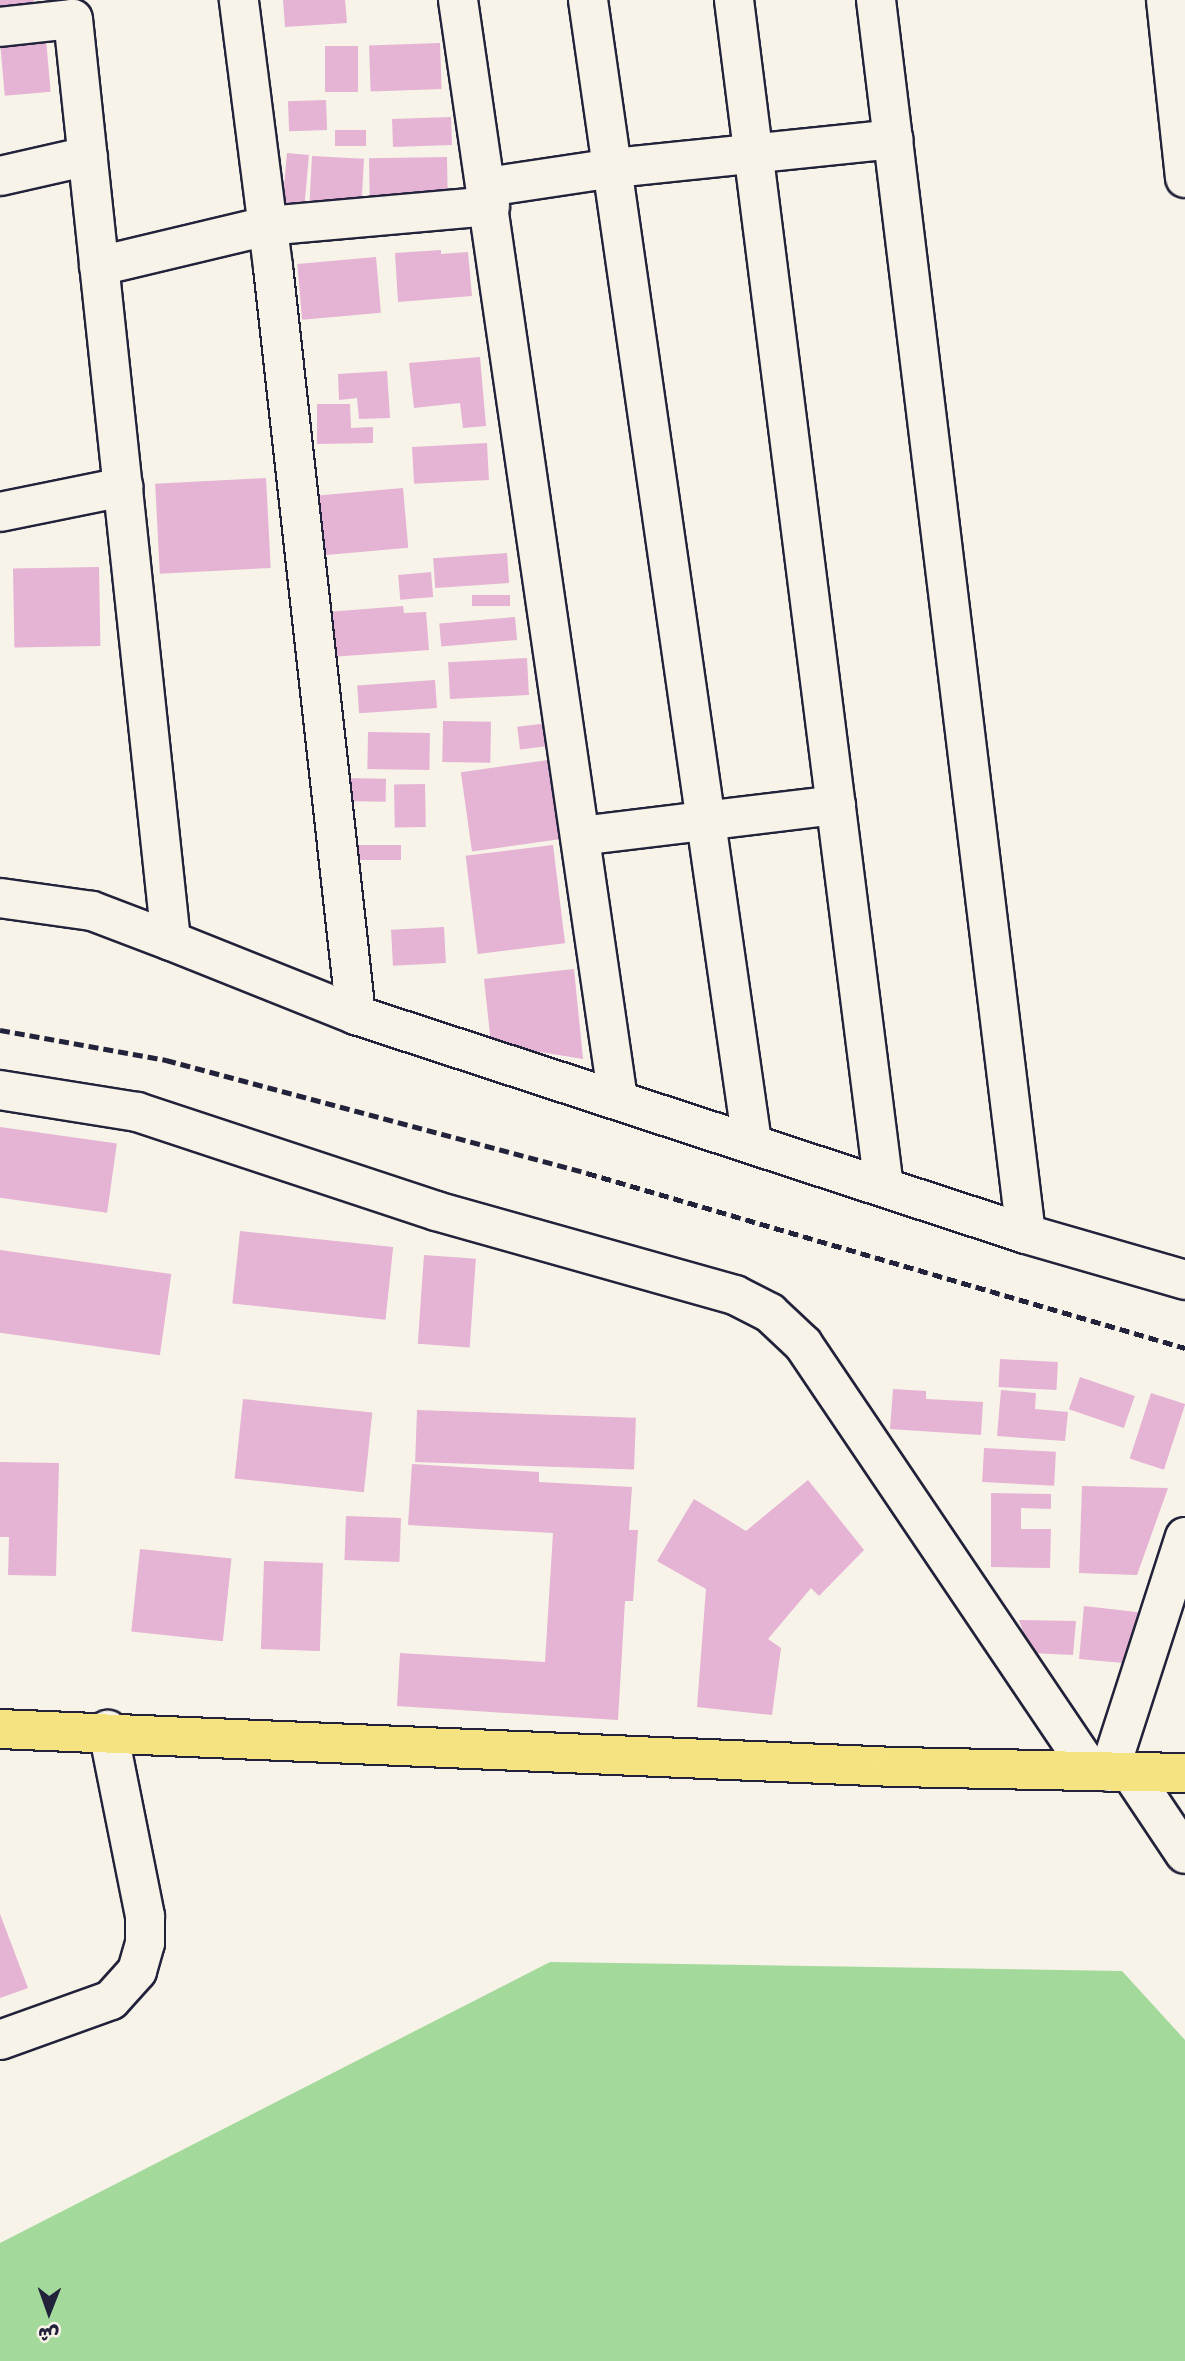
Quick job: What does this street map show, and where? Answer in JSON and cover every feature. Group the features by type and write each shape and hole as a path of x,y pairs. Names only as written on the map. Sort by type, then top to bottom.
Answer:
{"main road":[{"path":"0,1729 108,1730 897,1767 1185,1773"}],"street":[{"path":"239,0 356,1015"},
{"path":"458,0 618,1099"},
{"path":"588,0 752,1143"},
{"path":"734,0 884,1187"},
{"path":"876,0 1026,1234"},
{"path":"1166,0 1185,178"},
{"path":"0,27 72,10 171,941"},
{"path":"99,266 267,226 488,197 614,168 893,139"},
{"path":"0,176 88,156"},
{"path":"0,512 123,487"},
{"path":"580,836 836,805"},
{"path":"0,898 92,912 356,1015 1026,1234 1185,1280"},
{"path":"0,1090 136,1112 436,1211 734,1295 770,1314 803,1344 1110,1772 1182,1846"},
{"path":"1110,1772 1185,1537"},
{"path":"0,2040 111,2000 137,1971 145,1943 145,1916 108,1730"}],"green space":[{"path":"550,1962 1122,1971 1185,2040 1185,2361 0,2361 0,2243"}],"building":[{"path":"0,0 34,0 34,8 0,8"},
{"path":"283,0 345,0 347,23 285,27"},
{"path":"46,39 51,92 5,96 0,43"},
{"path":"440,43 442,89 371,91 369,45"},
{"path":"325,46 358,46 358,92 325,92"},
{"path":"326,100 327,130 289,131 288,101"},
{"path":"451,117 452,145 393,147 392,119"},
{"path":"335,130 366,130 366,146 335,146"},
{"path":"287,153 309,155 304,207 282,205"},
{"path":"312,156 364,159 361,206 310,203"},
{"path":"447,157 448,198 370,199 369,158"},
{"path":"441,250 441,254 468,252 472,296 398,302 395,253"},
{"path":"376,257 381,313 302,320 297,264"},
{"path":"480,357 486,426 463,428 460,403 414,408 409,363"},
{"path":"387,371 390,418 359,419 357,398 339,400 338,374"},
{"path":"317,404 350,404 351,428 373,427 373,443 317,444"},
{"path":"487,443 489,480 414,484 412,447"},
{"path":"266,478 271,568 160,574 155,484"},
{"path":"403,488 408,548 324,555 318,495"},
{"path":"507,553 509,583 435,588 433,558"},
{"path":"99,567 100,646 14,647 13,569"},
{"path":"431,572 433,597 400,600 398,575"},
{"path":"472,595 510,595 510,606 472,606"},
{"path":"403,606 404,613 426,612 429,650 330,657 327,612"},
{"path":"515,617 517,640 441,647 439,624"},
{"path":"527,658 529,695 450,699 448,662"},
{"path":"435,680 437,708 359,713 357,685"},
{"path":"443,721 491,722 490,763 442,762"},
{"path":"548,723 551,746 520,750 517,727"},
{"path":"368,732 430,733 429,770 367,769"},
{"path":"548,760 559,839 472,851 461,772"},
{"path":"341,778 386,779 386,802 341,801"},
{"path":"425,784 426,827 395,828 394,785"},
{"path":"354,845 401,845 401,860 354,860"},
{"path":"553,845 565,943 478,954 466,856"},
{"path":"444,927 446,963 393,966 391,930"},
{"path":"574,969 583,1059 491,1044 484,979"},
{"path":"0,1127 117,1143 107,1213 0,1198"},
{"path":"240,1231 393,1247 386,1320 232,1304"},
{"path":"0,1250 171,1274 160,1355 0,1333"},
{"path":"424,1255 476,1259 470,1347 418,1344"},
{"path":"1000,1359 1058,1362 1056,1390 999,1387"},
{"path":"1080,1377 1135,1396 1124,1428 1069,1409"},
{"path":"893,1389 926,1391 926,1399 983,1402 981,1435 890,1429"},
{"path":"1001,1390 1036,1393 1035,1409 1068,1412 1065,1441 997,1436"},
{"path":"1151,1393 1185,1404 1164,1470 1130,1459"},
{"path":"243,1399 372,1413 364,1492 235,1479"},
{"path":"417,1410 636,1418 634,1470 415,1462"},
{"path":"984,1448 1056,1452 1054,1486 982,1482"},
{"path":"0,1462 59,1463 56,1576 8,1575 9,1537 0,1537"},
{"path":"412,1464 539,1472 539,1482 632,1487 629,1530 638,1530 633,1601 625,1601 618,1720 397,1706 400,1653 545,1662 553,1533 408,1525"},
{"path":"808,1480 864,1550 819,1596 811,1588 768,1639 781,1648 772,1715 697,1707 706,1589 657,1561 694,1499 746,1531"},
{"path":"1082,1486 1168,1488 1137,1575 1079,1573"},
{"path":"991,1493 1051,1494 1051,1509 1021,1508 1021,1529 1051,1529 1050,1568 991,1567"},
{"path":"346,1516 401,1518 399,1562 344,1560"},
{"path":"140,1549 231,1559 223,1641 131,1632"},
{"path":"264,1561 323,1563 320,1651 261,1649"},
{"path":"1084,1606 1145,1613 1123,1663 1079,1659"},
{"path":"1019,1620 1076,1621 1073,1655 1031,1653"},
{"path":"0,1914 28,1988 0,1998"}],"railway":[{"path":"0,1030 166,1060 587,1173 1185,1348"}]}
